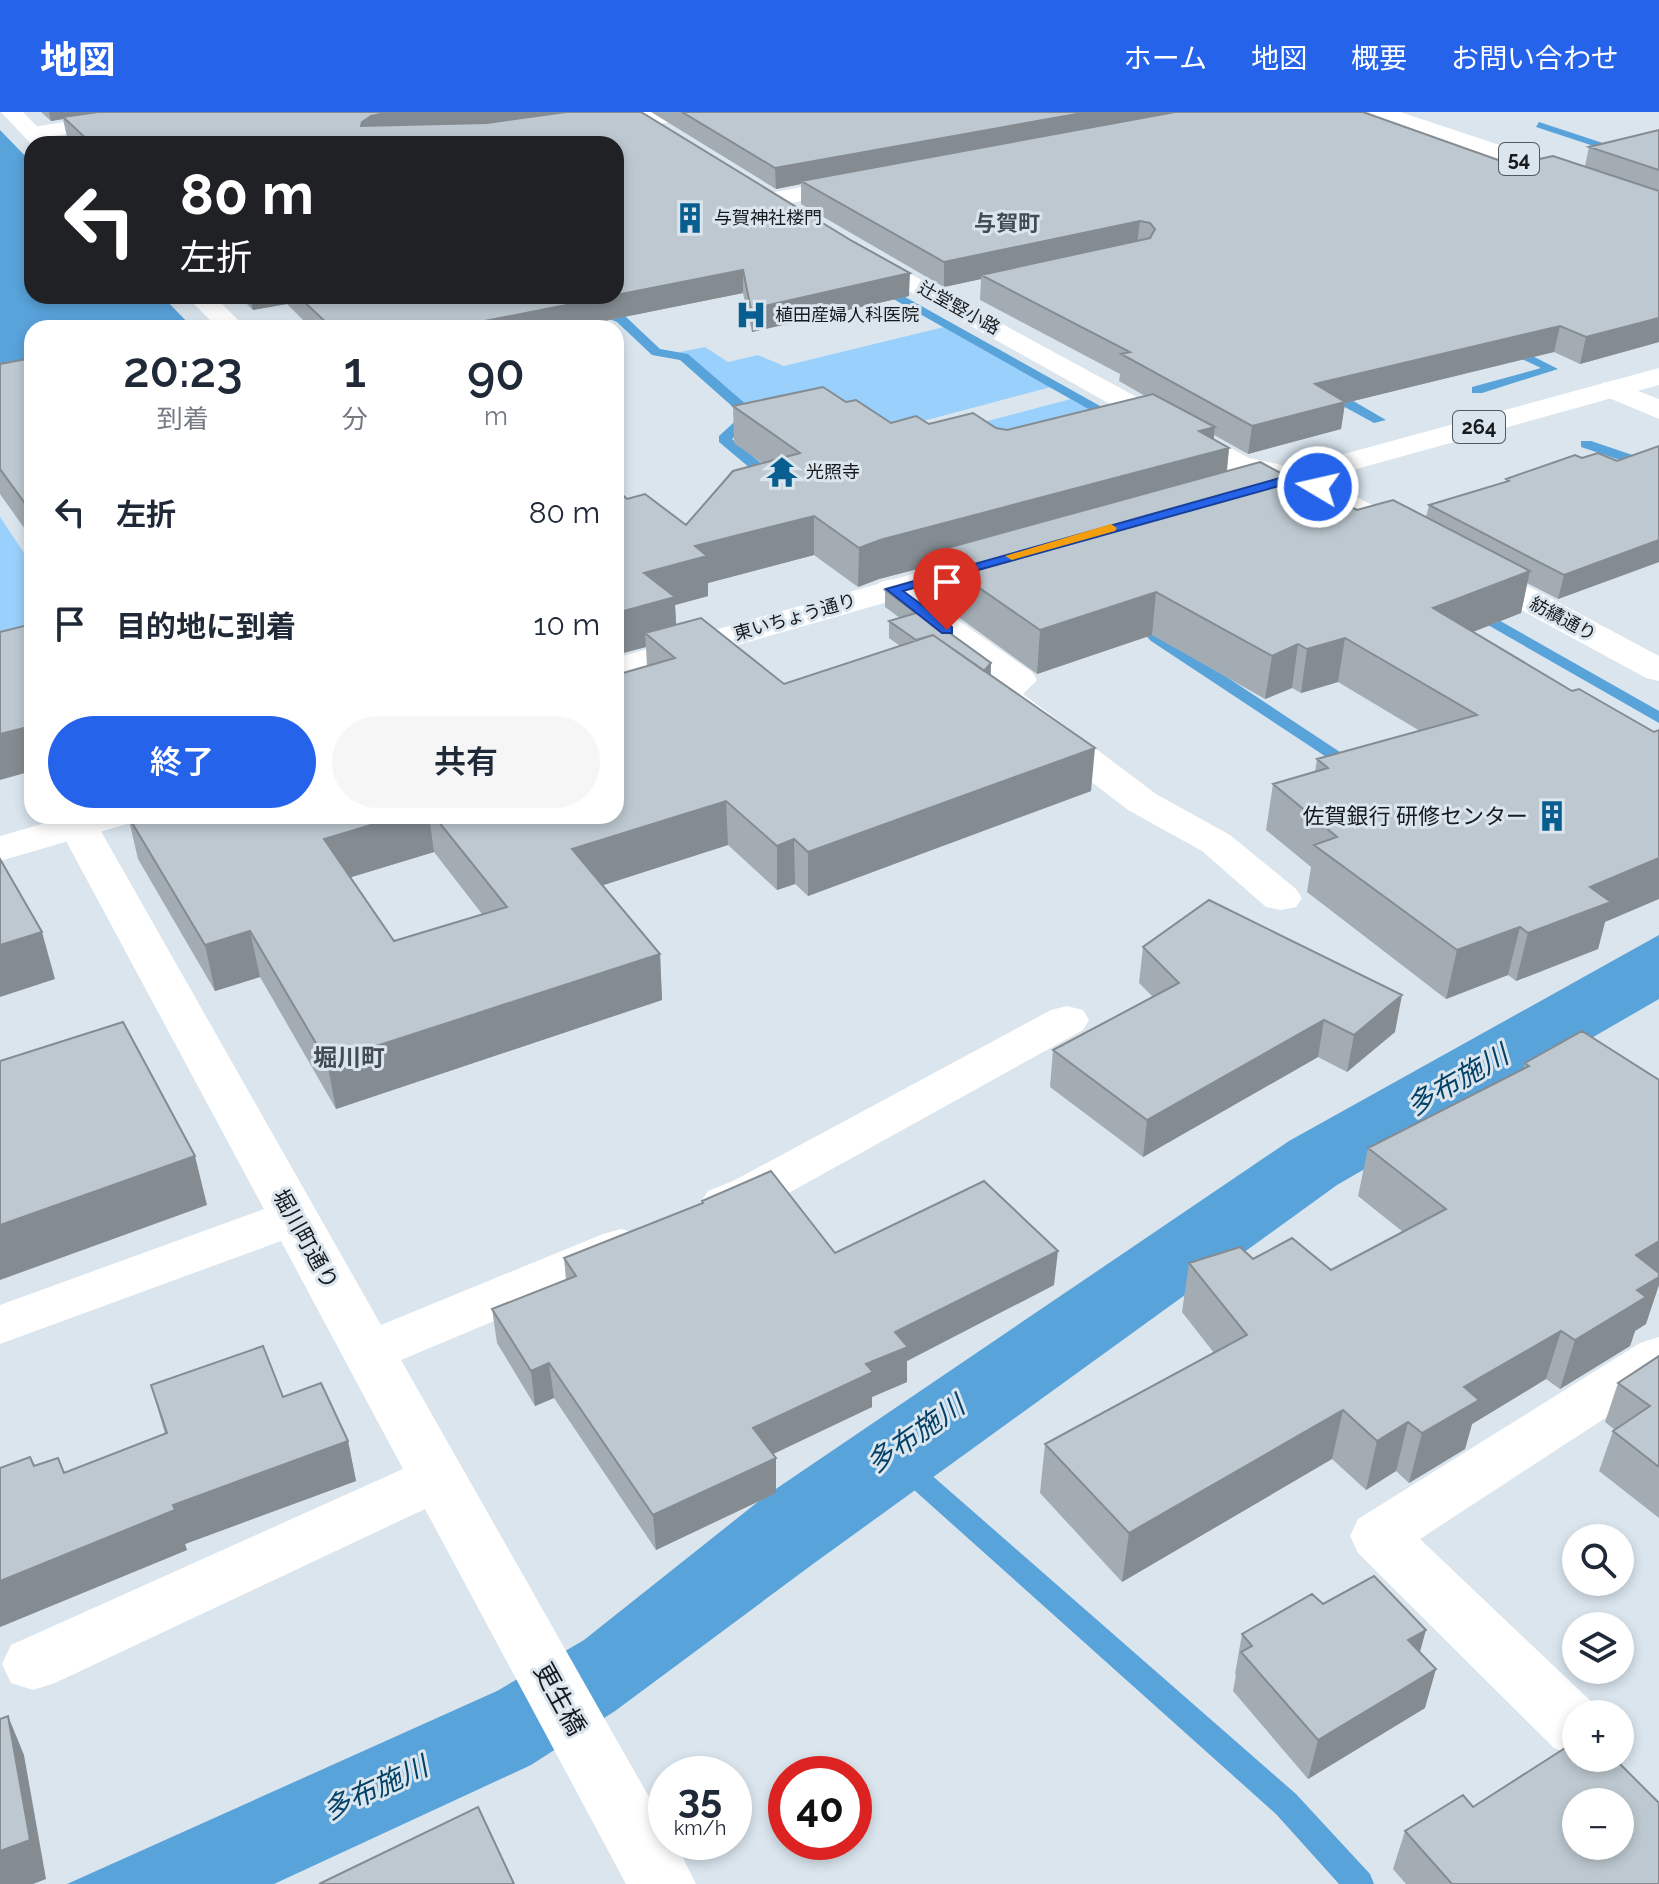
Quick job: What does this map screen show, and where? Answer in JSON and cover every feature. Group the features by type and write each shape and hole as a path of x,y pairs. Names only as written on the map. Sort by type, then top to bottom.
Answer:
{"main road":[{"path":"11,112 35,136"},
{"path":"46,136 148,114 175,112"},
{"path":"632,114 684,112"},
{"name":"54","path":"1379,112 1659,206"},
{"name":"54","path":"1434,112 1659,187"},
{"path":"632,114 668,133"},
{"path":"812,223 769,196 877,180"},
{"name":"辻堂竪小路","path":"837,240 1240,465 1298,477"},
{"path":"943,298 973,292"},
{"path":"208,304 224,320"},
{"name":"264","path":"1208,501 1659,376"},
{"path":"1612,389 1659,410"},
{"name":"紡績通り","path":"1298,477 1659,670"},
{"name":"東いちょう通り","path":"624,667 1013,556"},
{"path":"892,589 1019,680 999,693 1142,802 1216,843 1281,898"},
{"path":"0,849 86,824"},
{"name":"堀川町通り","path":"98,824 294,1217 534,1652"},
{"path":"368,1352 750,1193 1067,1020"},
{"path":"0,1325 294,1217"},
{"path":"1562,1714 1379,1536 1659,1357"},
{"path":"33,1664 438,1478"},
{"name":"更生橋","path":"534,1652 662,1884"}],"shaded area":[{"path":"944,327 1051,387 882,432 806,427 720,440 721,435 746,415 682,359 680,352 705,347 728,362 758,355 784,366"},
{"path":"1071,399 1156,446 1076,468 980,423"},
{"path":"0,517 24,553 24,645 0,651"}],"water":[{"path":"0,130 24,155 24,304 170,304 185,320 24,320 24,365 0,370"},
{"name":"多布施川","path":"1659,935 1659,999 1337,1185 615,1711 531,1765 274,1884 67,1884 497,1691 584,1640 764,1497 1289,1141"}],"building":[{"path":"98,112 391,112 371,116 361,126 487,123 566,112 641,112 910,273 751,309 743,270 624,293 624,136 83,136 63,117"},
{"path":"682,112 1088,112 775,168"},
{"path":"1175,112 1363,112 1512,165 1553,156 1659,191 1659,318 1586,337 1560,326 1315,384 1345,402 1252,426 1121,354 1130,352 981,275 1150,238 1155,229 1150,223 1140,221 944,262 801,181"},
{"path":"1659,130 1659,170 1589,147"},
{"path":"306,304 571,304 490,320 324,320"},
{"path":"24,360 24,502 0,469 0,364"},
{"path":"823,387 846,402 856,400 891,423 916,416 929,424 973,413 996,428 1007,430 1153,394 1215,427 1199,431 1229,448 859,548 814,516 695,546 707,556 644,573 675,597 624,611 624,496 627,499 645,494 686,525 733,471 800,453 733,406"},
{"path":"1659,446 1659,540 1564,575 1429,505 1509,481 1506,479 1575,455 1582,458 1598,453 1617,461"},
{"path":"1260,462 1341,505 1357,510 1393,500 1530,571 1433,608 1572,691 1579,689 1654,732 1659,730 1659,858 1590,887 1611,902 1528,933 1520,927 1457,950 1314,845 1337,837 1273,784 1328,768 1317,759 1477,715 1345,638 1307,649 1298,644 1272,656 1156,592 1040,630 929,553"},
{"path":"889,589 991,663 984,671 933,635 916,640 889,621 916,613 885,590"},
{"path":"701,618 784,684 933,635 1095,748 808,852 794,839 777,846 726,801 572,849 660,954 327,1062 250,931 205,945 133,824 374,824 324,839 394,941 507,907 440,824 624,824 624,673 675,658 645,633"},
{"path":"24,626 24,728 0,734 0,632"},
{"path":"0,859 42,932 0,945"},
{"path":"1209,900 1402,995 1354,1035 1324,1020 1147,1120 1053,1050 1179,983 1143,947"},
{"path":"123,1022 195,1156 0,1225 0,1061"},
{"path":"1582,1031 1659,1080 1659,1241 1636,1255 1659,1273 1659,1277 1637,1290 1646,1297 1575,1340 1561,1331 1464,1387 1479,1400 1422,1433 1408,1422 1377,1441 1343,1410 1129,1533 1045,1444 1247,1335 1189,1263 1240,1247 1253,1259 1292,1238 1331,1270 1446,1209 1368,1148 1529,1066 1525,1063"},
{"path":"771,1171 835,1253 984,1181 1058,1251 895,1332 908,1347 866,1364 873,1372 753,1428 776,1458 653,1515 549,1363 531,1371 492,1309 576,1276 564,1258 703,1203"},
{"path":"263,1346 283,1397 321,1383 348,1441 173,1505 175,1510 0,1581 0,1468 30,1457 34,1466 58,1458 64,1473 167,1433 151,1385"},
{"path":"1659,1356 1659,1467 1613,1431 1650,1406 1618,1383"},
{"path":"1374,1576 1426,1630 1408,1640 1436,1669 1318,1740 1241,1652 1252,1646 1242,1634 1312,1594 1323,1604"},
{"path":"8,1716 30,1840 0,1851 0,1719"},
{"path":"1562,1750 1562,1772 1628,1772 1659,1803 1659,1884 1452,1884 1405,1831 1463,1795 1473,1807"},
{"path":"478,1807 514,1884 319,1884"}],"waterway":[{"path":"1539,125 1630,155 1653,149 1659,151"},
{"path":"876,285 1120,421"},
{"path":"581,304 622,320"},
{"path":"624,322 656,352 684,357 750,415 724,439 774,481"},
{"path":"1477,390 1552,369 1507,347"},
{"path":"1326,391 1379,420"},
{"path":"1586,444 1659,469"},
{"path":"1472,610 1659,718"},
{"path":"1138,620 1157,638 1346,762"},
{"name":"多布施川","path":"903,1465 1286,1804 1359,1884"}],"slow traffic":[{"path":"1012,556 1111,528"}],"place":[{"name":"与賀神社楼門","path":"690,218"},
{"name":"植田産婦人科医院","path":"751,315"},
{"name":"光照寺","path":"782,472"},
{"name":"佐賀銀行 研修センター","path":"1552,816"}],"district":[{"name":"与賀町","path":"1007,223"},
{"name":"堀川町","path":"349,1058"}],"route":[{"path":"947,630 892,589 1298,477 1318,487"}]}
